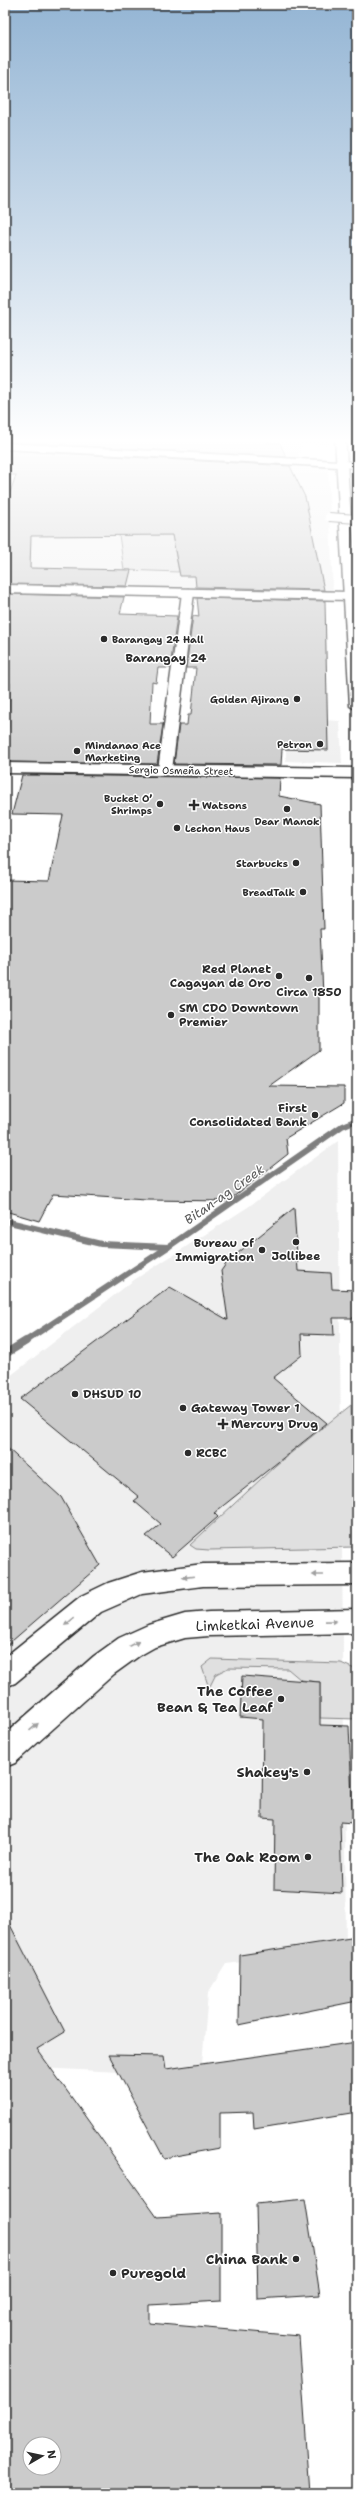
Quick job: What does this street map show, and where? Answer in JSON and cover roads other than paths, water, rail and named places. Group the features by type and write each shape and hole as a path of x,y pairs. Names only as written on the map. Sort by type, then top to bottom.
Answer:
{"main road":[{"path":"347,554 357,706"},
{"path":"5,589 350,596"},
{"name":"Sergio Osmeña Street","path":"5,768 357,773"},
{"path":"5,1674 91,1604 116,1591 142,1583 203,1575 357,1574"},
{"name":"Limketkai Avenue","path":"5,1753 104,1665 129,1647 148,1637 185,1626 209,1624 357,1621"}],"street":[{"path":"165,770 188,593"}],"waterway":[{"name":"Bitan-ag Creek","path":"168,1247 342,1126 357,1120"},
{"path":"5,1221 101,1244 168,1247"},
{"name":"Bitan-ag Creek","path":"24,1342 168,1247"},
{"name":"Bitan-ag Creek","path":"5,1354 26,1341"}],"place":[{"name":"Barangay 24 Hall","path":"104,639"},
{"name":"Golden Ajirang","path":"297,699"},
{"name":"Petron","path":"320,744"},
{"name":"Mindanao Ace Marketing","path":"77,751"},
{"name":"Bucket O’ Shrimps","path":"160,804"},
{"name":"Watsons","path":"194,805"},
{"name":"Dear Manok","path":"287,809"},
{"name":"Lechon Haus","path":"177,828"},
{"name":"Starbucks","path":"296,863"},
{"name":"BreadTalk","path":"303,892"},
{"name":"Red Planet Cagayan de Oro","path":"279,976"},
{"name":"Circa 1850","path":"309,978"},
{"name":"SM CDO Downtown Premier","path":"171,1015"},
{"name":"First Consolidated Bank","path":"315,1115"},
{"name":"Jollibee","path":"296,1242"},
{"name":"Bureau of Immigration","path":"262,1250"},
{"name":"DHSUD 10","path":"75,1394"},
{"name":"Gateway Tower 1","path":"183,1408"},
{"name":"Mercury Drug","path":"223,1424"},
{"name":"RCBC","path":"188,1453"},
{"name":"The Coffee Bean & Tea Leaf","path":"281,1699"},
{"name":"Shakey's","path":"307,1772"},
{"name":"The Oak Room","path":"308,1857"},
{"name":"China Bank","path":"296,2259"},
{"name":"Puregold","path":"113,2273"}],"district":[{"name":"Barangay 24","path":"166,658"}]}
